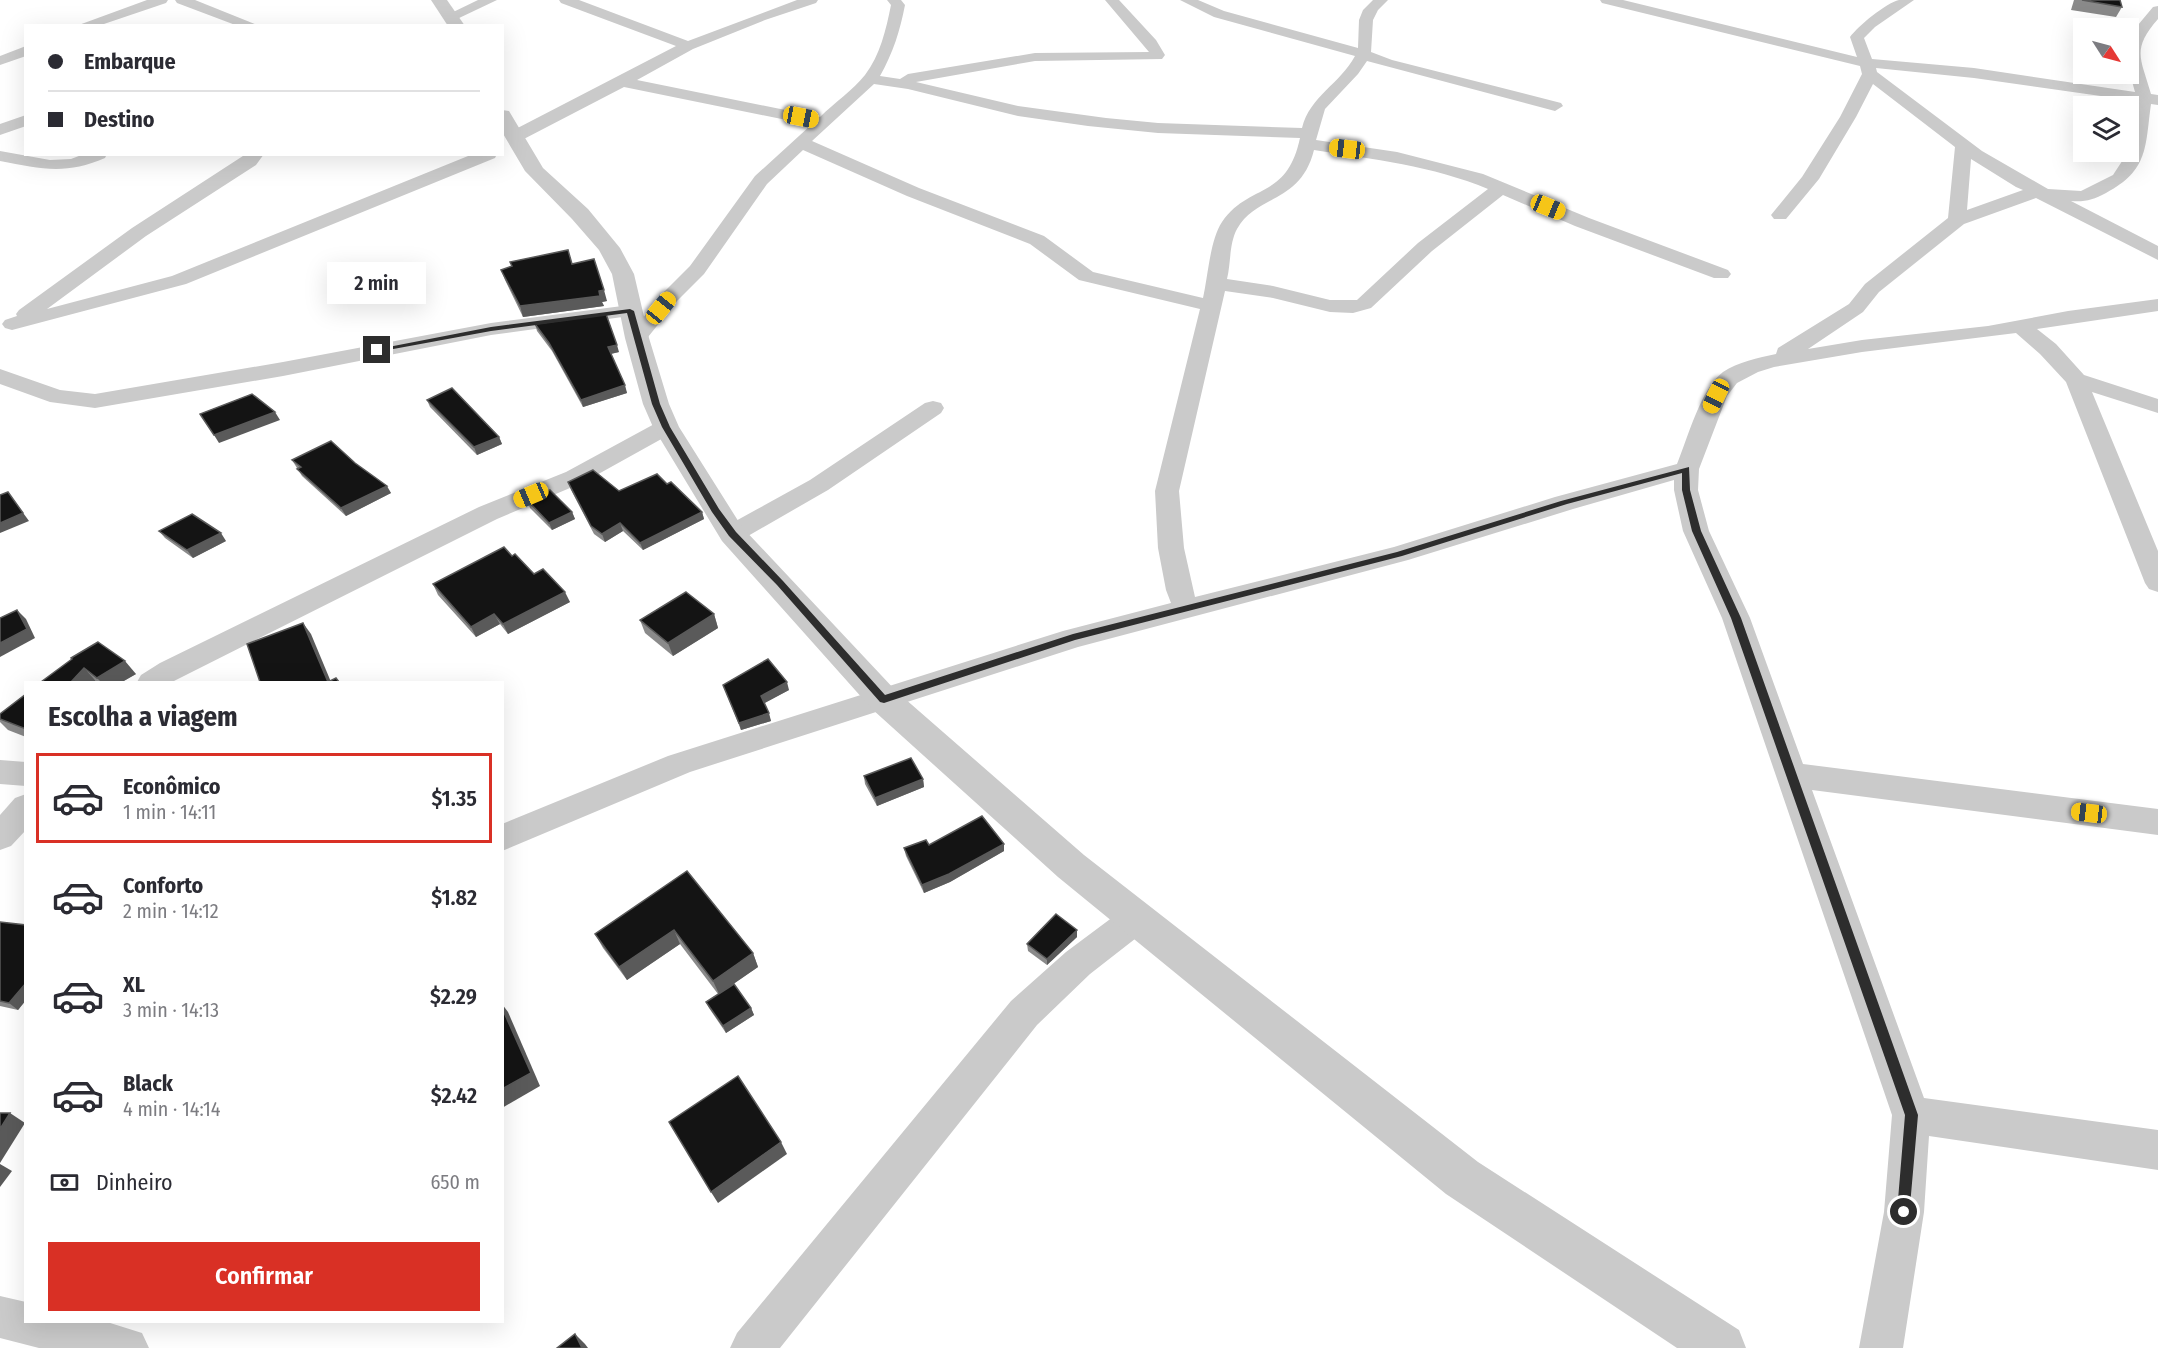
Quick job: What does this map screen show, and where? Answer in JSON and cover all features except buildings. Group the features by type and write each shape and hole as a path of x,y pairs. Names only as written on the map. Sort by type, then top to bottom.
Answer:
{"street":[{"path":"89,24 162,0"},
{"path":"182,0 248,24"},
{"path":"439,0 454,20 490,0"},
{"path":"566,0 688,46"},
{"path":"811,0 760,17 688,46 623,82 510,136 535,171 580,214 609,248 623,274 656,404 666,427 732,534 780,583 884,700 1071,866 1462,1178 1721,1348"},
{"path":"0,376 52,397 75,401 95,401 283,369 491,329 634,324 670,297 697,270 761,180 870,79 893,31 897,4 894,0"},
{"path":"896,81 1035,57 1157,56 1151,43 1112,0"},
{"path":"1187,0 1219,14 1363,54 1387,63 1555,106"},
{"path":"1187,609 1179,590 1171,549 1167,491 1217,284 1224,237 1232,220 1286,184 1300,168 1316,110 1363,54 1365,16 1372,6 1381,0"},
{"path":"1607,0 1868,68 1974,72 2151,99"},
{"path":"1906,0 1870,24 1857,37 1868,68 1964,146 2041,192 2158,254"},
{"path":"1773,361 1856,308 1872,288 1957,220 2041,192 2084,197 2120,179 2131,164 2151,99 2132,52 2133,44 2137,34 2158,10"},
{"path":"0,61 24,51"},
{"path":"1780,214 1810,179 1848,117 1868,68"},
{"path":"870,79 896,81 1016,110 1157,128 1259,129 1397,157 1501,188 1721,273"},
{"path":"623,82 823,122"},
{"path":"0,130 24,121"},
{"path":"800,142 913,192 1037,240 1053,251 1070,268 1086,276 1212,306"},
{"path":"1957,220 1964,146"},
{"path":"0,156 60,167 74,165 94,156"},
{"path":"6,327 139,232 250,161 254,156"},
{"path":"6,327 179,280 464,156"},
{"path":"1217,284 1273,292 1353,308 1364,304 1425,248 1501,188"},
{"path":"2084,197 2083,207 2093,219"},
{"path":"1881,1348 1904,1212 1911,1115 1736,618 1696,531 1686,490 1687,469 1716,396 1729,378 1750,368 1773,361 1862,346 1988,332 2158,305"},
{"path":"2020,326 2048,349 2076,380 2151,550 2158,583"},
{"path":"2076,380 2158,406"},
{"path":"732,534 819,484 933,408"},
{"path":"153,681 170,670 357,576 488,513 575,477 666,427"},
{"path":"504,837 679,764 1073,638 1399,554 1564,502 1687,469"},
{"path":"0,772 24,774"},
{"path":"1791,775 2158,822"},
{"path":"0,837 24,809"},
{"path":"752,1348 1024,1013 1078,963 1137,918"},
{"path":"1911,1115 2158,1150"},
{"path":"0,1317 24,1323"},
{"path":"25,1323 127,1348"}],"route":[{"path":"377,350 575,316 630,311 656,404 666,427 716,510 732,534 780,583 884,700 1073,638 1399,554 1564,502 1687,469 1686,490 1696,531 1736,618 1911,1115 1904,1212"}]}
